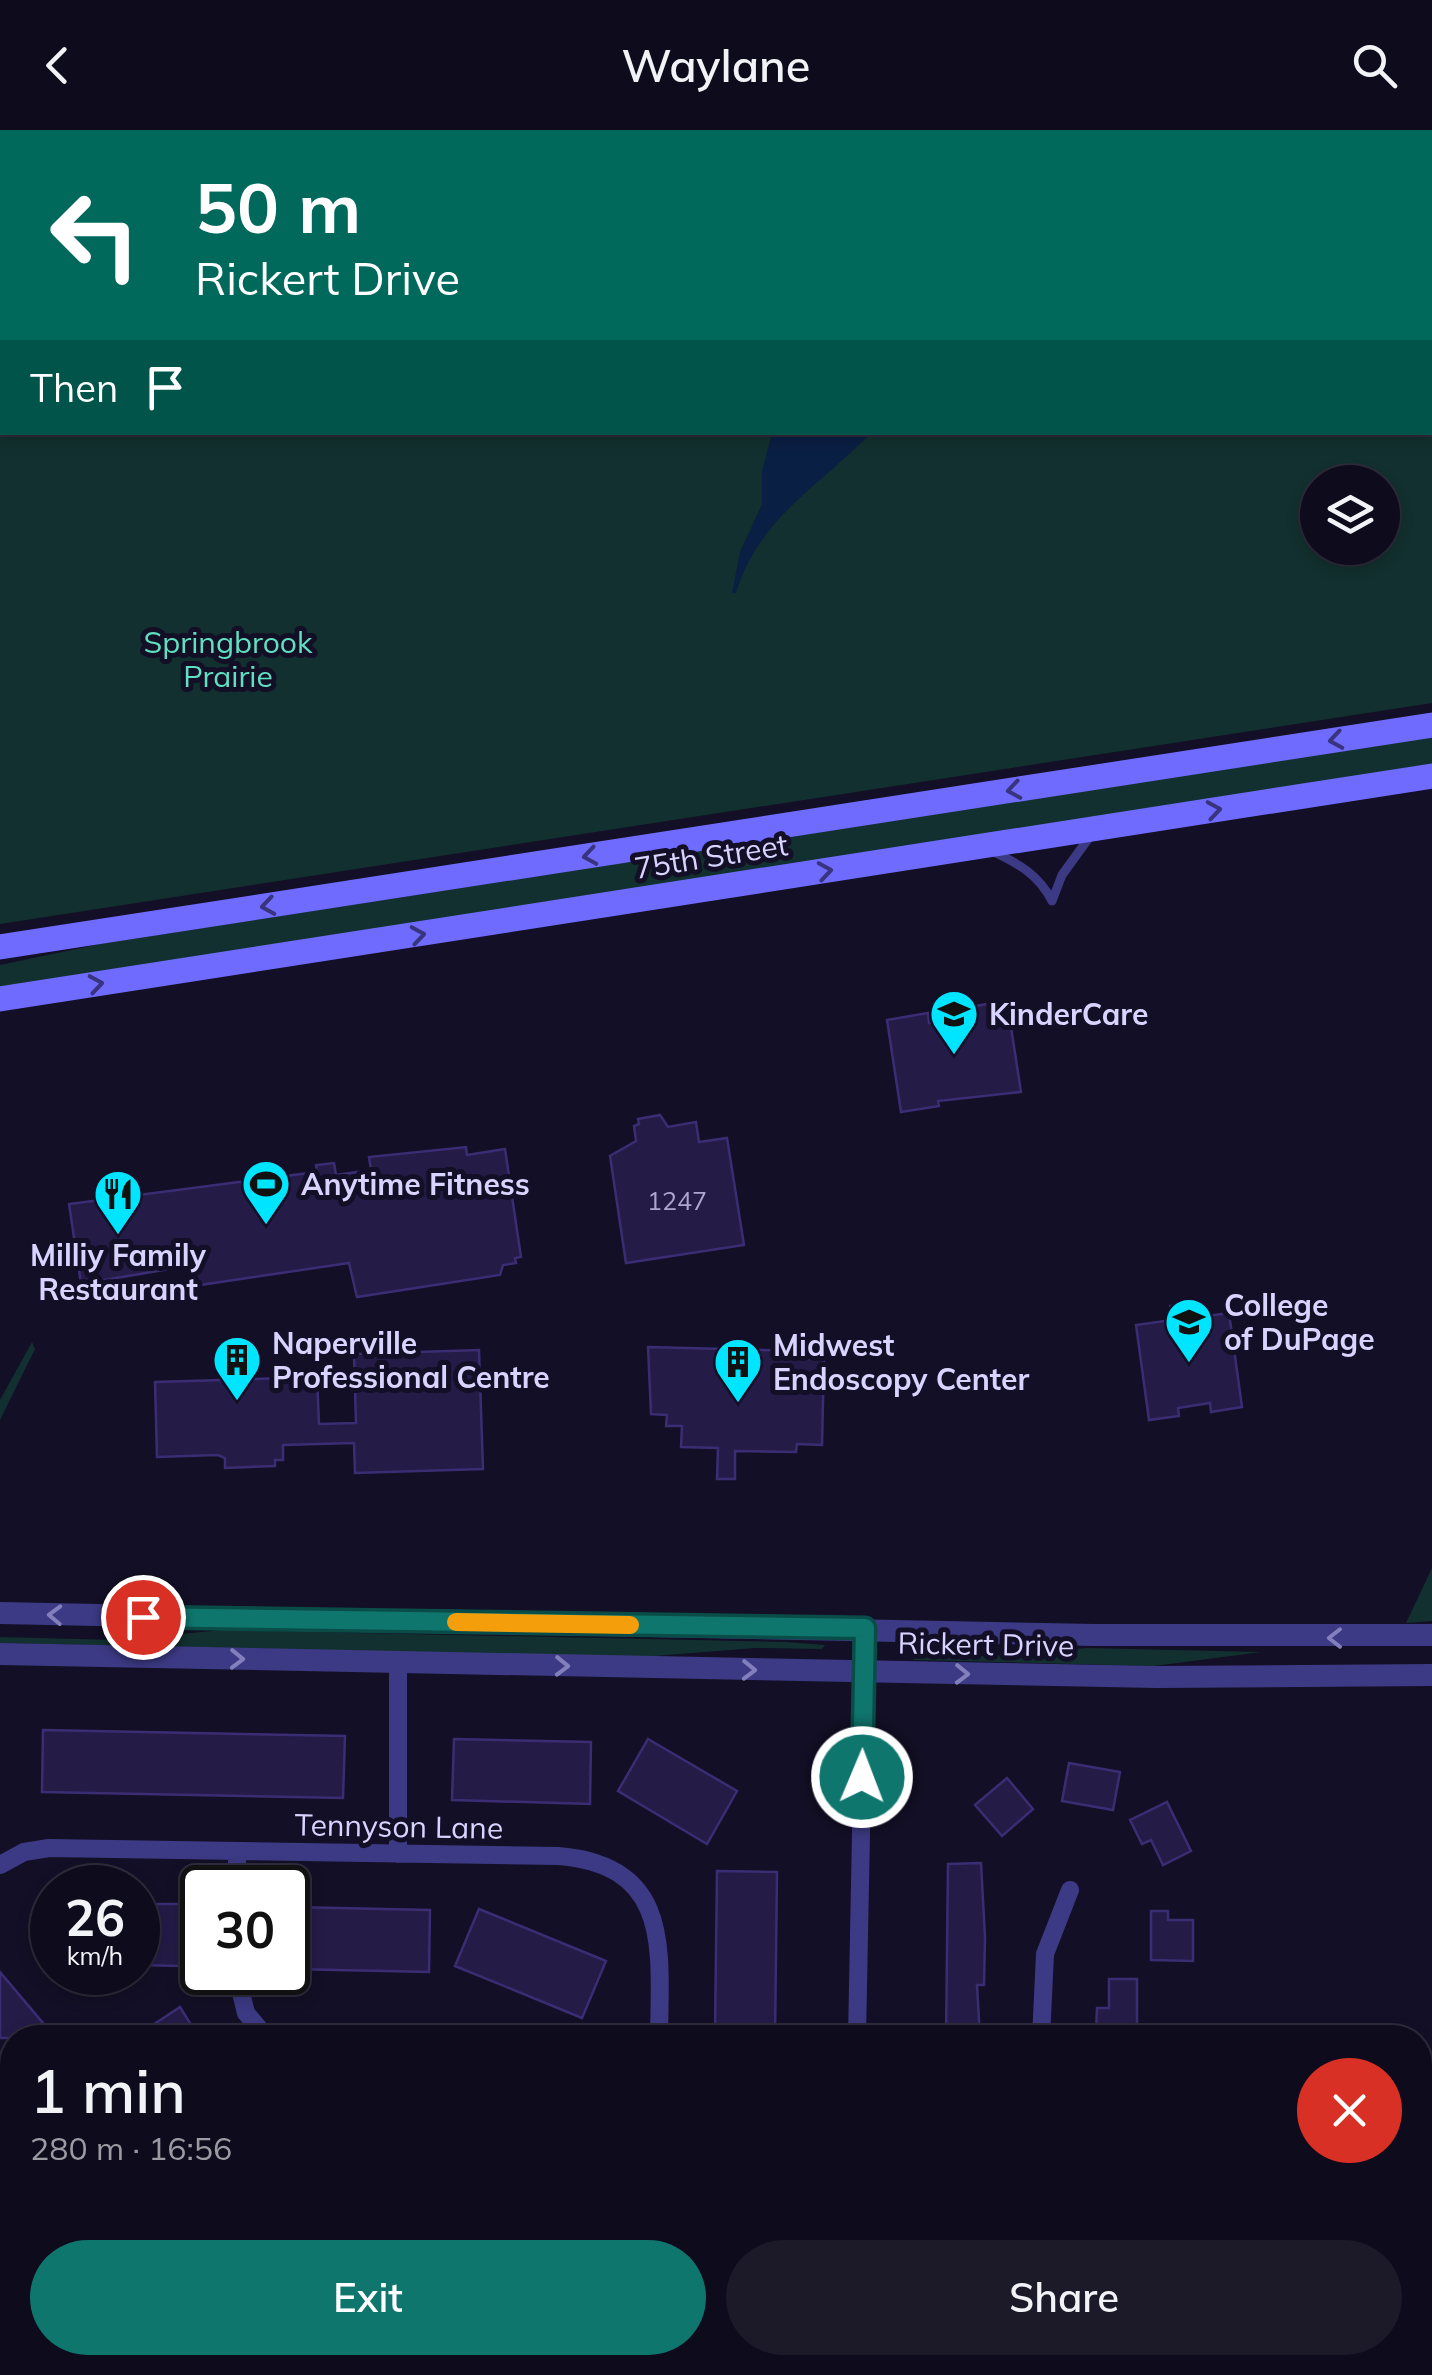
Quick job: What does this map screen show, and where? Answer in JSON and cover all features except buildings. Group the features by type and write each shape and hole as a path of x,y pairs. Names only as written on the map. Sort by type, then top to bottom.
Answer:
{"main road":[{"name":"75th Street","path":"0,947 1432,725"},
{"name":"75th Street","path":"0,999 1432,776"}],"street":[{"name":"Rickert Drive","path":"0,1613 1287,1638 1432,1635"},
{"path":"857,2025 865,1628"},
{"name":"Rickert Drive","path":"0,1654 1286,1679 1432,1675"},
{"path":"398,1662 398,1854"},
{"name":"Tennyson Lane","path":"0,1865 24,1852 49,1848 558,1856 594,1861 619,1872 642,1895 657,1925 658,2025"},
{"path":"237,1851 237,1865"},
{"path":"1042,2025 1046,1954 1070,1890"},
{"path":"242,1995 246,2013 256,2025"}],"lane":[{"path":"981,846 1020,864 1044,885 1052,900 1062,875 1096,828"}],"green space":[{"name":"Springbrook Prairie","path":"0,435 1432,435 1432,703 0,924"},
{"path":"1432,737 1432,764 0,988 0,965 100,944"},
{"path":"32,1342 35,1349 0,1420 0,1400"},
{"path":"1432,1568 1432,1621 1406,1623"},
{"path":"223,1630 825,1645 822,1649 755,1648 642,1657 0,1643 0,1637 116,1640"},
{"path":"1087,1648 1262,1652 1154,1666 913,1660 917,1656 989,1656"}],"water":[{"path":"771,435 869,435 775,523 746,567 736,593 732,593 740,552 762,504 762,471"}],"slow traffic":[{"path":"456,1622 630,1625"}],"place":[{"name":"KinderCare","path":"954,1056"},
{"name":"Anytime Fitness","path":"266,1226"},
{"name":"Milliy Family Restaurant","path":"118,1236"},
{"name":"College of DuPage","path":"1189,1364"},
{"name":"Naperville Professional Centre","path":"237,1402"},
{"name":"Midwest Endoscopy Center","path":"738,1404"}],"route":[{"path":"143,1617 865,1628 862,1777"}]}
